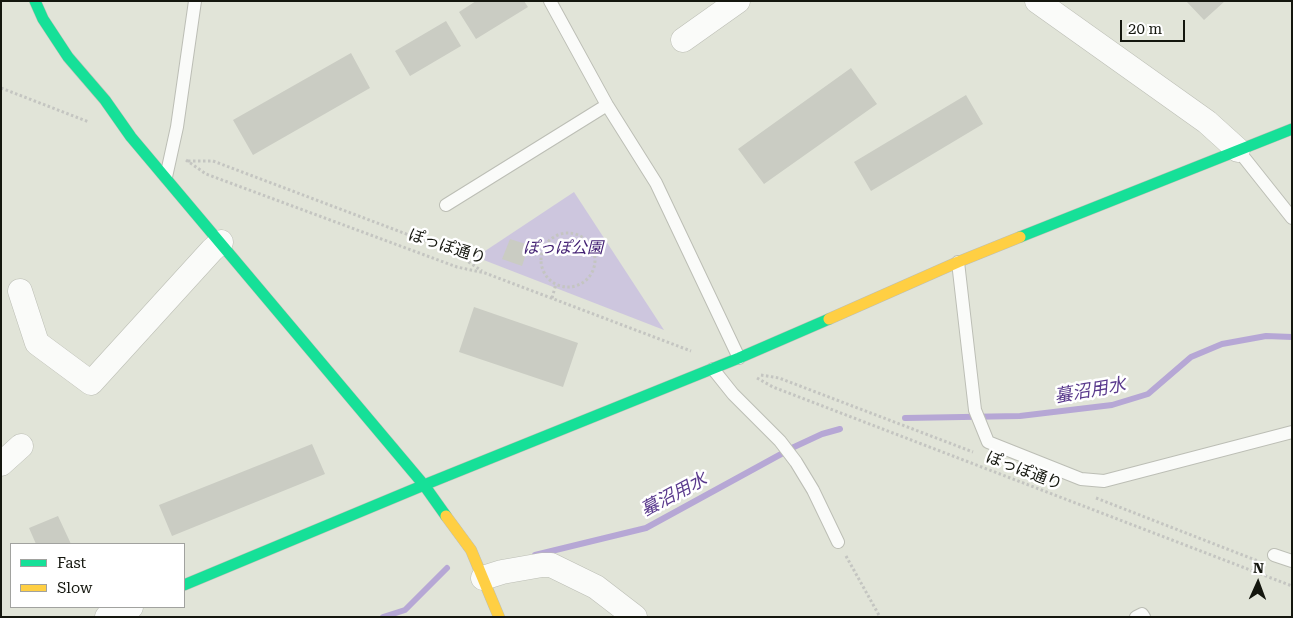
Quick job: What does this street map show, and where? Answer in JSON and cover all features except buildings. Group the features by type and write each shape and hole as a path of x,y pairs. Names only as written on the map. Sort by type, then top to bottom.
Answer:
{"street":[{"path":"35,1 43,19 68,56 105,100 131,137 424,485 471,550 499,617"},
{"path":"683,40 738,1"},
{"path":"1037,1 1207,122 1238,150"},
{"path":"185,585 424,485 713,369 958,262 1292,129"},
{"path":"20,291 37,343 91,383 221,242"},
{"path":"1,464 21,446"},
{"path":"483,578 502,572 551,565 596,588 636,617"},
{"path":"107,617 129,608"}],"lane":[{"path":"166,177 177,126 195,1"},
{"path":"550,1 608,105 656,184 739,358"},
{"path":"446,204 608,105"},
{"path":"1238,150 1292,218"},
{"path":"958,262 975,410 988,442 1081,479 1104,481 1292,432"},
{"path":"713,369 733,394 780,441 796,462 813,490 838,542"},
{"path":"1274,555 1292,561"},
{"path":"1136,617 1142,614 1144,617"}],"path":[{"path":"1,88 88,121"},
{"name":"ぽっぽ通り","path":"485,273 454,252 213,161 188,161 206,174 457,267 485,273 694,353"},
{"path":"575,234 589,244 593,252 593,270 581,283 564,287 556,284 548,279 543,272 541,254 544,246 557,235 575,234"},
{"path":"552,298 556,284"},
{"name":"ぽっぽ通り","path":"750,374 773,387 1292,586"},
{"path":"838,542 880,617"}],"green space":[{"name":"ぽっぽ公園","path":"574,192 664,330 476,257"}],"waterway":[{"name":"蟇沼用水","path":"905,418 1020,416 1112,405 1148,394 1191,357 1222,344 1266,336 1292,337"},
{"name":"蟇沼用水","path":"535,555 646,528 794,447 822,434 840,429"},
{"name":"蟇沼用水","path":"383,617 405,610 447,568"}],"traffic: fast":[{"path":"35,1 43,19 68,57 105,100 131,137 424,485 446,516"},
{"path":"1020,237 1292,129"},
{"path":"185,585 424,485 739,358 829,319"}],"traffic: slow":[{"path":"829,319 1020,237"},
{"path":"446,516 471,550 499,617"}]}
